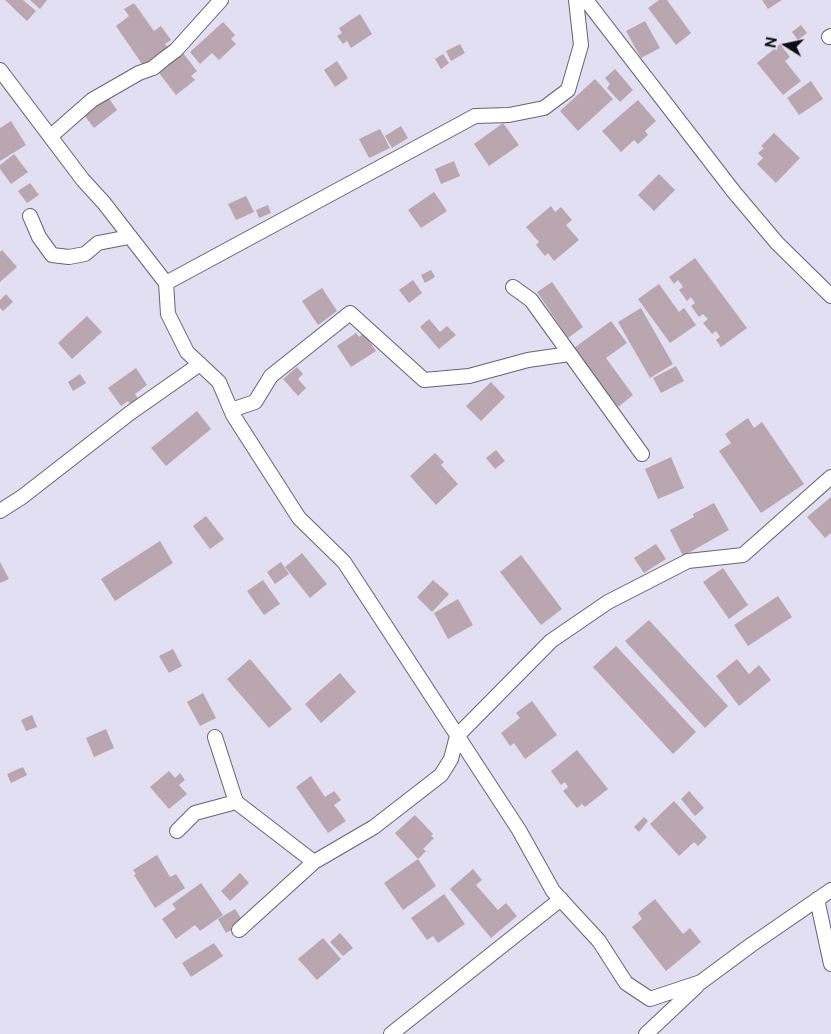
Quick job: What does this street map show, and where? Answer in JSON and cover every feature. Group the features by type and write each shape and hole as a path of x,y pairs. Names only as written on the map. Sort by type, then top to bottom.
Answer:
{"street":[{"path":"51,136 92,100 139,73 153,68 164,60 176,50 221,0"},
{"path":"166,283 475,116 509,115 544,108 568,90 579,54 581,45 576,0"},
{"path":"586,0 740,200 777,243 831,296"},
{"path":"0,70 166,283 168,314 186,352 219,382 231,410 299,518 344,562 519,830 553,891 600,942 626,983 650,999 701,982"},
{"path":"30,216 39,237 52,255 69,257 85,254 98,243 129,237"},
{"path":"512,287 531,300 642,454"},
{"path":"231,410 255,402 271,376 350,314 424,380 469,376 528,360 569,354"},
{"path":"0,511 22,497 130,413 200,364"},
{"path":"239,930 314,862 374,827 440,775 451,759 457,736 550,642 608,602 688,561 743,555 831,478"},
{"path":"214,737 236,802 314,862"},
{"path":"177,831 195,813 236,802"},
{"path":"646,1034 701,982 831,890"},
{"path":"817,899 831,964"},
{"path":"391,1034 561,900"}],"building":[{"path":"5,0 23,0 36,11 27,21"},
{"path":"30,0 47,0 40,9"},
{"path":"659,0 667,0 691,33 676,45 648,8"},
{"path":"762,0 782,0 768,9"},
{"path":"134,3 154,31 161,26 171,40 165,44 169,50 144,67 116,26 129,16 124,9"},
{"path":"360,14 372,34 351,48 347,41 343,44 337,36 342,33 339,28"},
{"path":"645,21 660,48 641,58 626,31"},
{"path":"223,22 235,35 231,39 236,44 219,60 212,53 200,64 190,52"},
{"path":"801,25 807,33 798,40 792,32"},
{"path":"460,44 465,53 451,61 446,51"},
{"path":"780,44 790,57 785,61 801,81 783,95 757,63"},
{"path":"183,53 197,71 191,76 195,80 176,95 159,73"},
{"path":"443,54 449,63 441,69 435,59"},
{"path":"337,61 348,78 335,87 324,70"},
{"path":"615,69 633,90 620,102 607,88 610,84 605,78"},
{"path":"595,79 613,99 578,131 560,111"},
{"path":"811,81 823,99 799,115 787,98"},
{"path":"108,97 117,110 94,128 84,115"},
{"path":"638,100 656,121 645,131 648,135 638,144 634,140 621,152 602,131"},
{"path":"11,121 26,145 0,161 0,128"},
{"path":"503,123 519,145 489,166 474,144"},
{"path":"401,126 408,138 392,148 385,136"},
{"path":"380,129 390,148 369,158 359,139"},
{"path":"774,133 800,158 776,183 757,164 763,158 758,153 764,148 761,146"},
{"path":"14,154 28,172 11,184 0,169 0,165"},
{"path":"454,161 460,176 441,184 435,169"},
{"path":"659,174 675,190 654,211 638,195"},
{"path":"30,183 39,195 27,203 18,191"},
{"path":"434,192 447,211 421,228 408,210"},
{"path":"246,196 254,212 236,220 228,204"},
{"path":"268,205 271,213 259,218 256,210"},
{"path":"551,206 555,212 561,207 572,220 566,225 579,240 554,261 548,253 545,256 536,245 539,242 526,227"},
{"path":"2,250 17,267 0,282 0,252"},
{"path":"695,258 747,328 721,347 716,340 720,337 716,331 712,334 703,323 708,319 703,314 699,317 691,306 695,303 691,297 687,301 679,290 683,287 678,280 674,284 669,277"},
{"path":"431,270 435,277 425,283 421,275"},
{"path":"413,280 422,293 409,303 399,290"},
{"path":"552,282 583,327 568,338 537,292"},
{"path":"659,284 679,312 684,308 696,325 670,343 638,299"},
{"path":"322,288 337,311 318,325 302,301"},
{"path":"6,294 13,302 3,311 0,308 0,300"},
{"path":"641,308 673,364 650,378 618,322"},
{"path":"87,316 102,332 72,359 58,343"},
{"path":"429,319 440,332 447,326 456,335 439,349 420,327"},
{"path":"611,321 627,343 606,358 633,395 618,407 574,348"},
{"path":"356,333 359,337 364,333 376,351 351,367 337,346"},
{"path":"676,366 684,381 661,393 653,378"},
{"path":"297,367 303,374 298,379 306,388 298,396 283,379"},
{"path":"136,368 147,385 135,394 138,399 130,404 128,401 121,406 108,388"},
{"path":"80,374 86,383 73,391 68,382"},
{"path":"491,382 505,397 481,421 466,406"},
{"path":"197,411 211,429 166,466 151,448"},
{"path":"748,418 754,428 762,422 804,484 761,513 719,451 731,443 725,434"},
{"path":"496,450 505,461 495,469 486,458"},
{"path":"435,453 444,462 441,465 458,484 436,505 410,476"},
{"path":"671,457 684,488 658,499 645,469"},
{"path":"831,497 831,533 825,538 807,517"},
{"path":"714,503 729,530 683,556 670,530 694,517 693,514"},
{"path":"206,516 224,539 210,549 193,526"},
{"path":"160,541 173,563 115,601 101,579"},
{"path":"656,544 666,559 644,573 634,558"},
{"path":"302,553 327,584 310,598 285,567"},
{"path":"521,555 562,609 541,625 500,572"},
{"path":"0,562 9,579 0,583"},
{"path":"281,562 289,574 275,584 267,572"},
{"path":"723,568 748,605 729,619 703,582"},
{"path":"263,580 280,604 264,615 247,591"},
{"path":"433,580 449,594 432,612 417,597"},
{"path":"778,596 792,617 748,646 734,625"},
{"path":"458,599 473,625 448,639 434,613"},
{"path":"649,620 728,706 705,728 625,641"},
{"path":"616,646 696,732 673,754 593,667"},
{"path":"173,649 182,666 169,673 159,656"},
{"path":"250,659 292,709 269,728 227,679"},
{"path":"737,659 749,674 759,665 771,680 739,706 716,676"},
{"path":"340,673 356,692 321,723 305,704"},
{"path":"203,693 216,718 200,726 187,702"},
{"path":"532,701 557,735 525,759 514,743 510,746 501,733 520,718 516,713"},
{"path":"32,715 37,727 26,731 21,720"},
{"path":"106,729 114,748 94,757 86,738"},
{"path":"577,750 608,789 585,807 582,804 577,808 563,791 568,787 565,782 561,785 551,771"},
{"path":"23,767 27,775 11,783 7,774"},
{"path":"169,771 175,778 180,773 185,780 179,785 187,794 169,809 150,787"},
{"path":"311,776 325,797 334,791 341,800 334,805 346,821 328,833 296,787"},
{"path":"689,791 704,808 695,816 681,799"},
{"path":"674,801 707,837 698,846 694,842 679,856 650,824"},
{"path":"415,815 433,834 431,836 434,838 423,849 426,851 418,859 395,833"},
{"path":"644,817 648,821 639,832 634,827"},
{"path":"157,855 170,877 176,874 185,888 155,908 134,875 136,874 133,870"},
{"path":"418,859 436,886 403,910 384,883"},
{"path":"473,869 482,880 476,885 498,910 506,903 517,916 491,938 450,889"},
{"path":"240,873 249,883 230,901 221,891"},
{"path":"201,883 223,915 200,931 195,925 176,939 162,919 176,909 172,904"},
{"path":"444,894 465,924 438,943 433,936 427,940 411,918"},
{"path":"655,899 683,934 690,928 701,942 666,971 632,927 642,919 638,913"},
{"path":"235,909 244,923 226,933 218,919"},
{"path":"340,933 353,948 343,956 330,942"},
{"path":"323,938 341,959 317,980 298,959"},
{"path":"214,943 223,956 191,977 182,963"}]}
